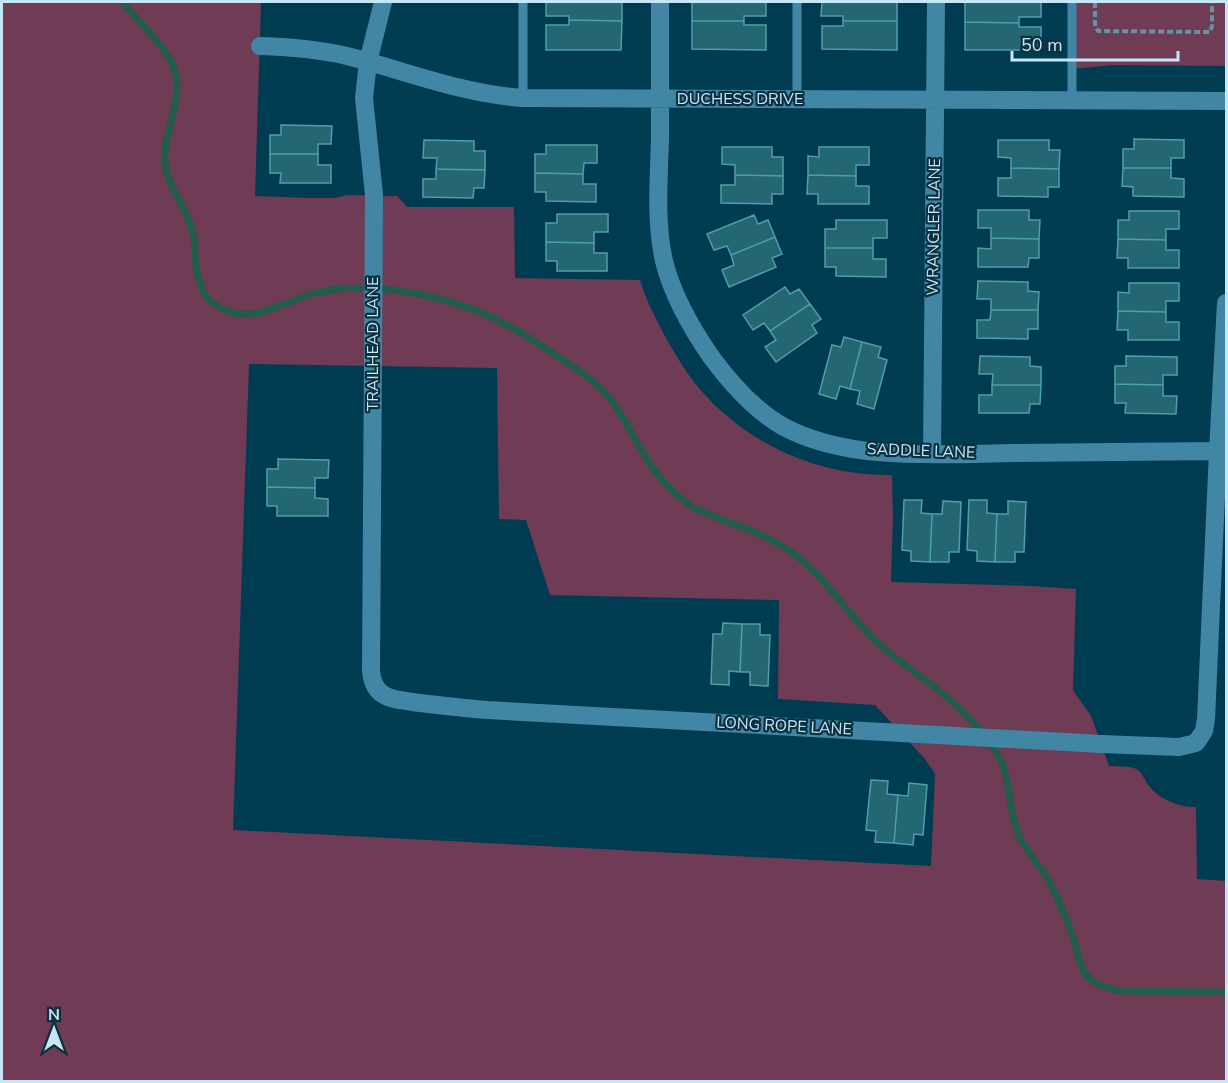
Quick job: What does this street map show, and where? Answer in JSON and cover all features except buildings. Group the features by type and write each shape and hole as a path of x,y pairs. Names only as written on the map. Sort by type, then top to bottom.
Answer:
{"street":[{"name":"TRAILHEAD LANE","path":"376,688 372,681 371,671 374,195 364,111 368,62 383,2"},
{"name":"SADDLE LANE","path":"660,2 658,201 664,260 683,312 699,339 737,389 759,409 785,427 817,440 879,452 1218,451"},
{"name":"WRANGLER LANE","path":"932,453 936,2"},
{"name":"DUCHESS DRIVE","path":"260,46 316,50 368,62 466,90 523,98 1227,101"},
{"path":"1218,451 1227,303"},
{"name":"LONG ROPE LANE","path":"376,688 383,695 393,699 487,710 1101,744 1179,747 1196,743 1204,731 1206,719 1218,451"}],"lane":[{"path":"523,2 523,98"},
{"path":"797,2 797,99"},
{"path":"1072,2 1072,100"}],"path":[{"path":"1095,2 1095,27 1098,31 1184,32 1210,32 1212,2"}],"shaded area":[{"path":"2,2 261,2 255,196 334,198 347,195 397,196 407,207 514,207 515,278 640,280 659,324 689,375 705,395 744,430 790,455 814,464 866,474 892,475 891,582 1076,589 1073,690 1091,716 1109,766 1135,768 1153,791 1164,799 1183,806 1196,807 1197,879 1226,881 1226,1081 2,1082","holes":["249,364 497,368 499,519 526,520 550,595 779,600 778,699 875,705 924,758 935,774 931,866 233,830"]},
{"path":"1072,2 1226,2 1226,66 1113,65 1072,69"}],"waterway":[{"path":"122,2 160,44 175,71 176,94 166,146 165,164 167,174 192,228 197,271 208,299 232,313 244,314 267,310 312,294 335,290 374,288 418,294 461,305 494,318 575,368 594,382 610,399 650,464 675,493 694,508 762,536 801,559 876,641 947,697 980,729 1003,767 1020,838 1054,891 1082,967 1090,979 1119,991 1226,992"}]}
